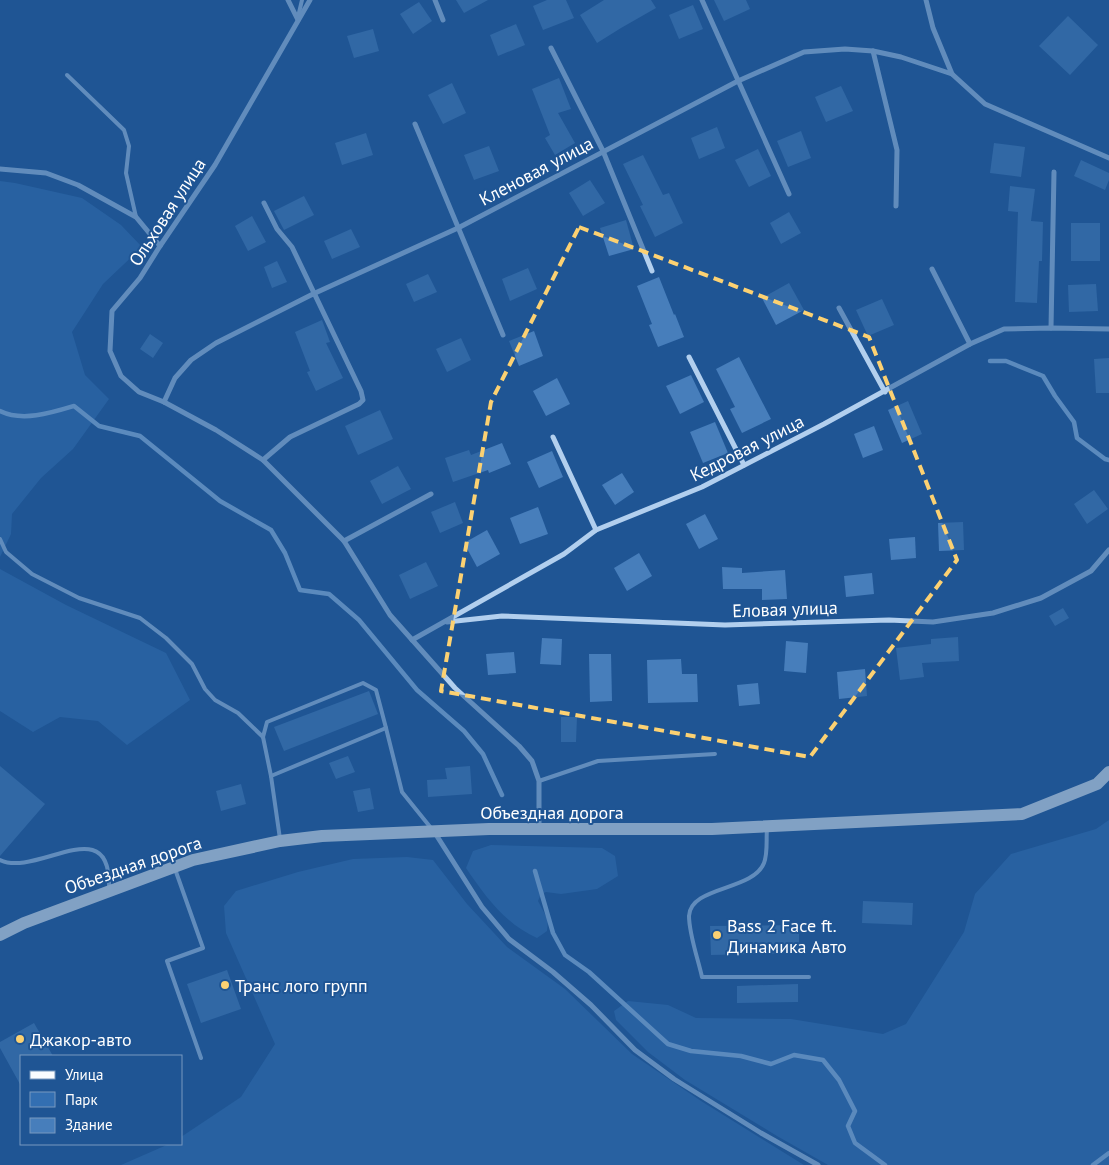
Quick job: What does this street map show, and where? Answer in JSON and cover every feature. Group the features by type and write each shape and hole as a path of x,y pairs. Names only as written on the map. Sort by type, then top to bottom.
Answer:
{"main road":[{"name":"Объездная дорога","path":"0,935 24,923 193,860 280,841 322,836 539,829 712,829 1022,814 1097,784 1109,772"}],"street":[{"path":"288,0 298,20"},
{"name":"Ольховая улица","path":"310,0 215,165 140,278 112,311 110,351 121,376 139,392 164,402 216,430 263,460 344,541 390,615 460,693 519,746 532,761 538,781 539,829"},
{"path":"435,0 443,20"},
{"path":"702,0 789,194"},
{"path":"926,0 933,28 952,74 985,104 1109,158"},
{"path":"551,48 603,151 652,271"},
{"name":"Кленовая улица","path":"164,402 175,378 191,360 216,344 313,294 458,228 738,81 804,52 845,48 873,51 901,57 952,74"},
{"path":"873,51 897,150 896,206"},
{"path":"415,124 503,335"},
{"path":"0,169 46,173 78,185 136,217 160,246"},
{"path":"1051,328 1054,172"},
{"path":"263,460 290,437 359,404 363,400 361,391 292,247 277,229 264,202"},
{"path":"932,268 970,344"},
{"path":"839,308 885,392"},
{"name":"Кедровая улица","path":"412,640 564,554 596,530 702,487 885,392 970,344 1004,329 1109,329"},
{"path":"690,357 744,465"},
{"path":"553,437 596,530"},
{"path":"344,541 431,494"},
{"name":"Еловая улица","path":"444,622 502,616 725,625 889,620 933,622 993,613 1041,598 1091,571 1109,550"},
{"path":"434,832 482,907 510,939 553,972 591,1005 635,1050 674,1079 761,1133 818,1165"}],"lane":[{"path":"298,20 302,0"},
{"path":"67,75 124,130 129,146 126,173 136,217"},
{"path":"0,539 6,552 32,574 79,598 140,618 166,638 192,664 205,689 215,700 238,713 263,737"},
{"path":"280,841 271,776 263,737 267,722 363,683 376,690 402,792 434,832"},
{"path":"271,776 386,728"},
{"path":"538,781 598,761 715,754"},
{"path":"767,826 764,864 749,879 704,896 693,906 689,914 702,976 809,978"},
{"path":"0,860 23,864 73,850 91,849 101,855 108,864 108,891"},
{"path":"174,867 203,948 167,961 201,1058"}],"highlighted area":[{"path":"579,227 869,337 957,560 810,757 441,691 491,402"}],"green space":[{"path":"0,181 82,198 121,225 142,247 103,284 72,332 85,375 109,399 73,449 41,478 12,514 11,534 0,557"},
{"path":"0,569 66,605 166,653 190,700 127,745 98,721 60,717 33,732 0,711"},
{"path":"1109,820 1109,1165 828,1165 685,1080 648,1052 616,1020 614,1011 628,1001 668,1005 696,1018 791,1019 883,1034 906,1024 964,932 975,894 1011,854 1096,829"},
{"path":"491,845 602,848 615,856 618,876 597,889 561,894 546,892 541,894 538,901 548,920 547,931 537,938 505,917 488,899 466,868 473,851"},
{"path":"407,857 433,860 467,904 507,947 565,989 632,1054 701,1101 804,1165 121,1165 167,1145 182,1145 182,1136 241,1097 275,1044 226,933 224,906 236,891 298,872 353,859"}],"building":[{"path":"456,0 488,0 464,13"},
{"path":"547,0 566,0 574,18 543,30 533,6"},
{"path":"604,0 651,0 656,8 597,43 580,15"},
{"path":"714,0 746,0 750,9 724,21"},
{"path":"419,2 432,21 413,34 400,14"},
{"path":"693,5 703,29 679,39 669,15"},
{"path":"1068,16 1098,45 1070,75 1039,46"},
{"path":"516,24 525,45 498,56 490,35"},
{"path":"373,29 379,51 354,58 347,36"},
{"path":"559,78 571,109 558,113 575,143 555,155 545,138 550,135 532,89"},
{"path":"452,83 466,113 443,124 428,95"},
{"path":"841,86 853,111 826,122 815,97"},
{"path":"717,127 725,148 699,159 691,138"},
{"path":"801,131 811,158 788,167 777,141"},
{"path":"366,133 373,155 342,165 335,143"},
{"path":"994,143 1025,147 1021,177 990,173"},
{"path":"489,146 499,171 474,180 464,155"},
{"path":"758,149 771,176 749,187 735,160"},
{"path":"643,155 663,195 669,193 683,223 655,237 640,206 643,205 623,164"},
{"path":"1081,160 1109,173 1109,180 1105,190 1074,176"},
{"path":"590,180 605,203 583,216 569,193"},
{"path":"1010,186 1035,189 1031,221 1043,222 1042,261 1039,261 1037,303 1015,302 1018,212 1008,211"},
{"path":"304,196 314,215 284,230 274,211"},
{"path":"789,212 801,233 781,244 770,223"},
{"path":"252,216 266,242 248,251 235,226"},
{"path":"626,220 634,249 609,256 600,228"},
{"path":"1071,223 1100,223 1100,261 1071,261"},
{"path":"351,229 360,247 332,259 324,241"},
{"path":"277,261 287,282 272,288 264,267"},
{"path":"528,268 537,289 510,301 502,279"},
{"path":"428,274 437,292 414,302 406,284"},
{"path":"659,277 684,337 658,347 649,325 652,324 637,286"},
{"path":"789,283 804,310 776,325 762,298"},
{"path":"1096,284 1098,311 1069,312 1068,285"},
{"path":"882,299 894,325 868,336 856,310"},
{"path":"322,320 330,342 326,343 343,378 316,391 307,372 310,371 295,332"},
{"path":"534,331 543,356 519,366 509,341"},
{"path":"150,334 163,343 153,358 140,349"},
{"path":"461,338 471,360 447,372 436,349"},
{"path":"739,357 771,419 742,433 730,409 735,407 716,369"},
{"path":"1109,358 1109,393 1096,393 1094,359"},
{"path":"691,375 704,402 680,414 666,386"},
{"path":"557,378 570,404 546,416 533,391"},
{"path":"908,401 922,434 902,443 888,410"},
{"path":"380,410 393,439 358,455 345,426"},
{"path":"715,422 728,453 703,463 690,432"},
{"path":"874,426 883,450 863,458 854,434"},
{"path":"502,443 511,464 489,473 488,470 453,482 445,458 469,450 471,455"},
{"path":"552,451 563,477 539,488 527,462"},
{"path":"398,466 411,489 382,504 370,481"},
{"path":"622,473 634,492 615,505 602,485"},
{"path":"1094,490 1108,509 1087,524 1074,504"},
{"path":"455,502 463,523 440,533 431,512"},
{"path":"538,507 548,534 520,544 510,518"},
{"path":"705,514 718,539 699,549 686,524"},
{"path":"963,522 964,550 939,551 938,523"},
{"path":"487,530 500,554 477,567 464,543"},
{"path":"915,537 916,558 891,560 889,539"},
{"path":"639,553 652,576 627,591 614,568"},
{"path":"426,562 438,586 410,599 399,575"},
{"path":"722,567 742,568 742,573 785,570 787,599 762,600 762,589 723,589"},
{"path":"872,573 874,594 846,597 844,576"},
{"path":"1063,608 1069,618 1055,626 1049,616"},
{"path":"958,637 959,661 922,663 924,677 900,680 896,648 931,644 931,639"},
{"path":"542,638 562,639 561,665 540,664"},
{"path":"786,641 808,643 806,673 784,671"},
{"path":"514,652 516,673 488,675 486,654"},
{"path":"589,654 611,654 612,701 590,702"},
{"path":"681,659 682,674 697,674 698,702 648,703 647,660"},
{"path":"865,669 867,696 839,699 837,672"},
{"path":"758,683 760,704 739,706 737,685"},
{"path":"369,691 378,714 284,751 274,727"},
{"path":"561,717 577,717 576,742 561,742"},
{"path":"348,756 355,772 336,779 329,763"},
{"path":"0,766 45,804 0,856"},
{"path":"470,766 472,794 428,797 427,780 447,779 445,768"},
{"path":"241,784 246,804 221,811 216,791"},
{"path":"370,788 374,809 358,812 353,791"},
{"path":"863,901 913,903 912,925 862,923"},
{"path":"799,925 799,953 711,955 710,926"},
{"path":"227,970 241,1009 201,1023 187,984"},
{"path":"798,984 798,1002 737,1003 737,986"},
{"path":"34,1023 52,1055 20,1055 20,1084 0,1048 0,1042"}],"waterway":[{"path":"990,361 1006,361 1043,376 1074,422 1077,438 1109,460"},
{"path":"0,411 18,416 27,416 46,414 74,406 99,426 140,436 220,501 271,530 285,553 300,590 329,594 359,620 417,690 464,731 483,754 502,795"},
{"path":"535,871 553,933 565,955 589,972 668,1044 691,1051 741,1056 771,1064 794,1055 823,1060 839,1080 855,1111 848,1126 855,1143 885,1165"},
{"path":"1093,1165 1109,1153"}],"place":[{"name":"Bass 2 Face ft. Динамика Авто","path":"717,935"},
{"name":"Транс лого групп","path":"225,985"},
{"name":"Джакор-авто","path":"20,1039"}]}
